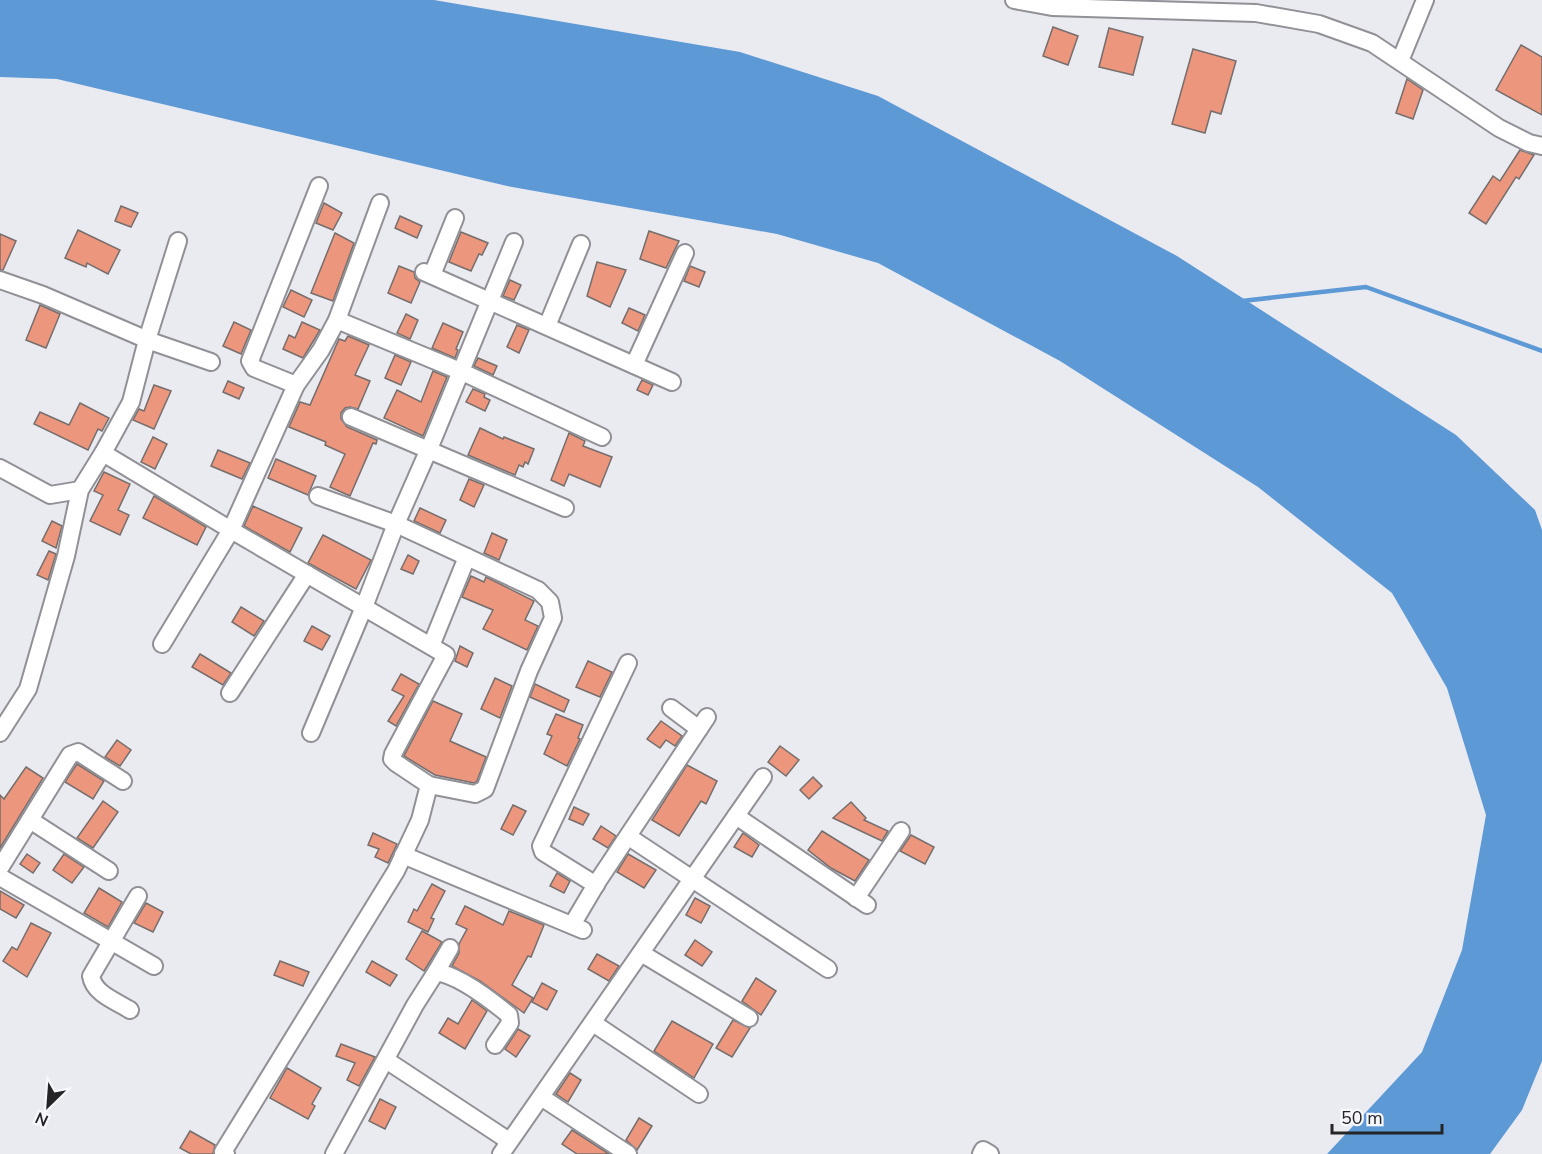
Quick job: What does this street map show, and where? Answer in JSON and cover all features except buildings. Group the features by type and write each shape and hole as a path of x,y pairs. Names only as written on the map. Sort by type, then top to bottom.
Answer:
{"street":[{"path":"1014,0 1052,7 1260,7 1319,24 1372,43 1499,128 1529,143 1542,146"},
{"path":"1400,61 1425,0"},
{"path":"296,386 254,368 250,361 319,186"},
{"path":"162,644 231,530 296,386 321,350 337,320 380,203"},
{"path":"455,218 428,273 672,382"},
{"path":"0,733 28,689 66,556 80,490 131,402 147,340 178,241"},
{"path":"311,733 514,242"},
{"path":"547,326 581,244"},
{"path":"634,365 686,253"},
{"path":"0,280 147,340 211,362"},
{"path":"337,320 460,371 602,437"},
{"path":"351,417 565,508"},
{"path":"103,453 446,655 392,759 429,785 475,794 484,789 489,781 529,670 553,618 550,602 538,590 396,524 318,496"},
{"path":"0,468 50,495 80,490"},
{"path":"431,646 467,557"},
{"path":"230,693 306,574"},
{"path":"596,885 543,852 541,846 628,663"},
{"path":"403,855 578,927 596,885 703,723 671,708"},
{"path":"0,868 70,755 78,752 123,781"},
{"path":"386,1060 505,1148 763,777"},
{"path":"226,1154 223,1152 396,871 420,820 429,785"},
{"path":"736,816 861,901 901,831"},
{"path":"30,820 109,871"},
{"path":"635,841 828,969"},
{"path":"0,876 154,966"},
{"path":"130,1010 96,989 91,975 138,896"},
{"path":"334,1154 415,1005 450,948"},
{"path":"641,953 749,1018"},
{"path":"436,972 448,975 464,984 509,1015 510,1023 495,1045"},
{"path":"592,1023 699,1094"},
{"path":"541,1097 628,1154"},
{"path":"981,1154 984,1150 990,1154"}],"water":[{"path":"0,0 434,0 740,52 878,96 1177,256 1456,435 1535,510 1542,530 1542,1061 1522,1110 1490,1154 1327,1154 1422,1052 1462,950 1486,815 1447,688 1392,593 1258,487 1060,361 878,263 777,234 507,186 57,79 0,77"}],"waterway":[{"path":"1242,301 1366,287 1542,351"}]}
